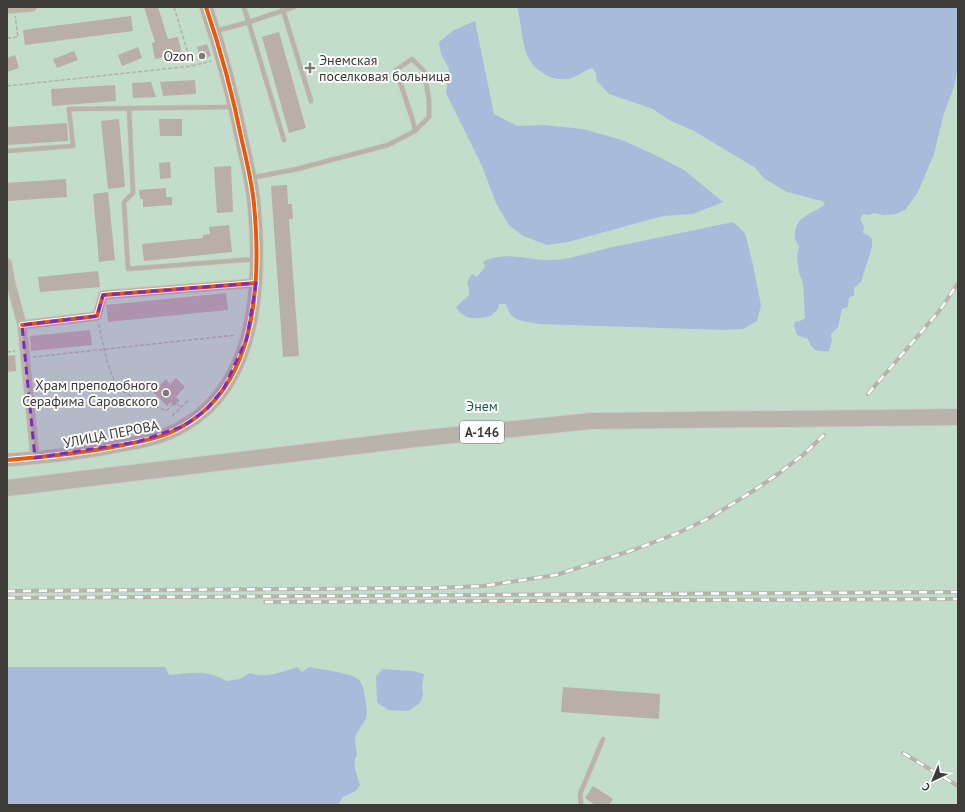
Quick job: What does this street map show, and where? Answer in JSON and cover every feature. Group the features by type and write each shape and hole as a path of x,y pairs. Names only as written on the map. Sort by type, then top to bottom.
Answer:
{"highway":[{"name":"А-146","path":"8,488 415,439 591,421 958,418"}],"street":[{"path":"11,8 28,7"},
{"name":"УЛИЦА ПЕРОВА","path":"7,460 89,452 162,436 184,426 207,409 224,388 237,366 248,334 256,282 257,258 254,203 235,107 206,7"},
{"path":"7,263 22,325 35,458"},
{"path":"22,325 98,316 103,295 256,282"}],"lane":[{"path":"244,7 284,140"},
{"path":"214,32 249,22 282,9 294,7"},
{"path":"282,9 312,101"},
{"path":"250,178 297,169 388,145 414,131 428,117 429,100 424,71 412,59 396,70 413,121 414,131"},
{"path":"7,151 73,146 69,109 235,107"},
{"path":"129,108 133,192 124,202 128,269 257,258"},
{"path":"581,805 580,794 603,739"}],"path":[{"path":"174,7 192,66"},
{"path":"7,38 18,37 11,8"},
{"path":"7,86 192,66 222,58"},
{"path":"98,316 104,349 112,374 121,390 138,400 166,411 173,404"},
{"path":"25,358 248,334"},
{"path":"172,416 190,399"},
{"path":"177,404 181,407"}],"highlighted area":[{"path":"256,283 247,338 224,388 207,409 184,426 137,442 35,458 22,325 97,316 103,295"}],"green space":[{"name":"Энем","path":"7,7 958,7 958,805 7,805"}],"water":[{"path":"517,7 958,7 958,66 954,87 944,113 934,154 918,192 905,210 896,214 863,214 860,219 864,227 863,233 872,239 872,247 861,282 854,288 854,295 849,298 848,307 842,309 838,327 831,334 832,340 829,351 818,351 813,348 808,339 797,335 794,325 795,322 805,318 803,283 799,273 797,258 799,246 795,239 796,228 801,219 825,204 822,201 787,192 765,179 754,167 694,131 669,120 653,109 609,94 597,81 596,73 592,68 567,79 554,78 546,75 535,67 526,52"},
{"path":"475,21 494,114 517,126 544,125 583,129 622,140 684,170 723,202 693,214 663,216 568,242 547,245 523,236 509,225 496,203 482,166 446,93 449,69 441,54 439,42 454,30"},
{"path":"733,222 745,233 761,305 757,321 743,329 723,330 539,324 518,320 508,310 506,304 499,304 498,309 491,316 481,318 467,317 459,312 456,307 469,295 467,282 472,274 477,277 485,267 483,262 491,259 514,256 546,260 562,259"},
{"path":"7,667 165,667 169,675 205,673 219,677 226,681 240,679 250,673 255,675 267,675 280,673 297,667 302,672 309,667 355,677 359,680 364,690 367,708 366,718 356,735 355,740 357,755 355,759 355,766 360,785 356,791 343,797 338,805 7,805"},
{"path":"383,669 413,671 424,674 422,687 423,695 420,703 409,711 388,710 377,702 376,676"}],"building":[{"path":"144,7 158,7 168,39 178,37 182,54 155,59 152,43 155,42"},
{"path":"131,16 133,31 25,45 23,30"},
{"path":"279,32 306,128 289,133 262,37"},
{"path":"207,44 211,56 201,60 197,47"},
{"path":"138,47 142,58 122,66 118,55"},
{"path":"74,51 78,60 57,68 53,59"},
{"path":"15,55 19,68 7,72 7,58"},
{"path":"195,80 196,94 163,96 160,82"},
{"path":"151,82 156,97 133,98 132,83"},
{"path":"115,85 116,101 52,106 51,89"},
{"path":"119,119 125,187 108,189 101,121"},
{"path":"159,119 182,119 182,136 160,136"},
{"path":"67,123 68,141 7,145 7,127"},
{"path":"170,162 171,178 160,179 159,163"},
{"path":"231,166 233,212 217,213 214,167"},
{"path":"66,179 67,197 7,201 7,183"},
{"path":"287,185 288,204 292,204 293,219 289,219 299,356 283,357 271,186"},
{"path":"166,188 166,197 172,197 172,205 143,207 143,199 140,199 139,190"},
{"path":"108,192 115,260 99,262 93,194"},
{"path":"229,225 232,252 144,261 142,244 203,238 203,235 210,234 209,227"},
{"path":"98,271 100,287 40,292 38,277"},
{"path":"226,293 228,310 108,322 106,305"},
{"path":"90,330 92,345 31,351 30,336"},
{"path":"15,355 16,371 7,372 7,356"},
{"name":"Храм преподобного Серафима Саровского","path":"176,378 185,387 176,397 180,401 174,406 171,402 167,406 153,392 166,379 170,384"},
{"path":"563,687 660,694 659,719 561,712"},
{"path":"593,786 613,799 609,805 595,805 585,798"}],"railway":[{"path":"868,394 940,310 958,283"},
{"path":"7,591 435,588 484,586 556,575 636,549 678,533 711,517 778,474 804,454 824,435"},
{"path":"7,598 958,592"},
{"path":"265,602 958,599"},
{"path":"903,753 958,786"}],"cycle path":[{"path":"7,460 109,448 162,436 176,430 208,407 227,384 240,357 249,327 254,296 256,264 254,204 249,172 231,90 206,7"},
{"path":"22,325 97,316 103,295 256,283"}],"place":[{"name":"Ozon","path":"202,56"},
{"name":"Энемская поселковая больница","path":"310,68"},
{"name":"Храм преподобного Серафима Саровского","path":"166,393"}]}
